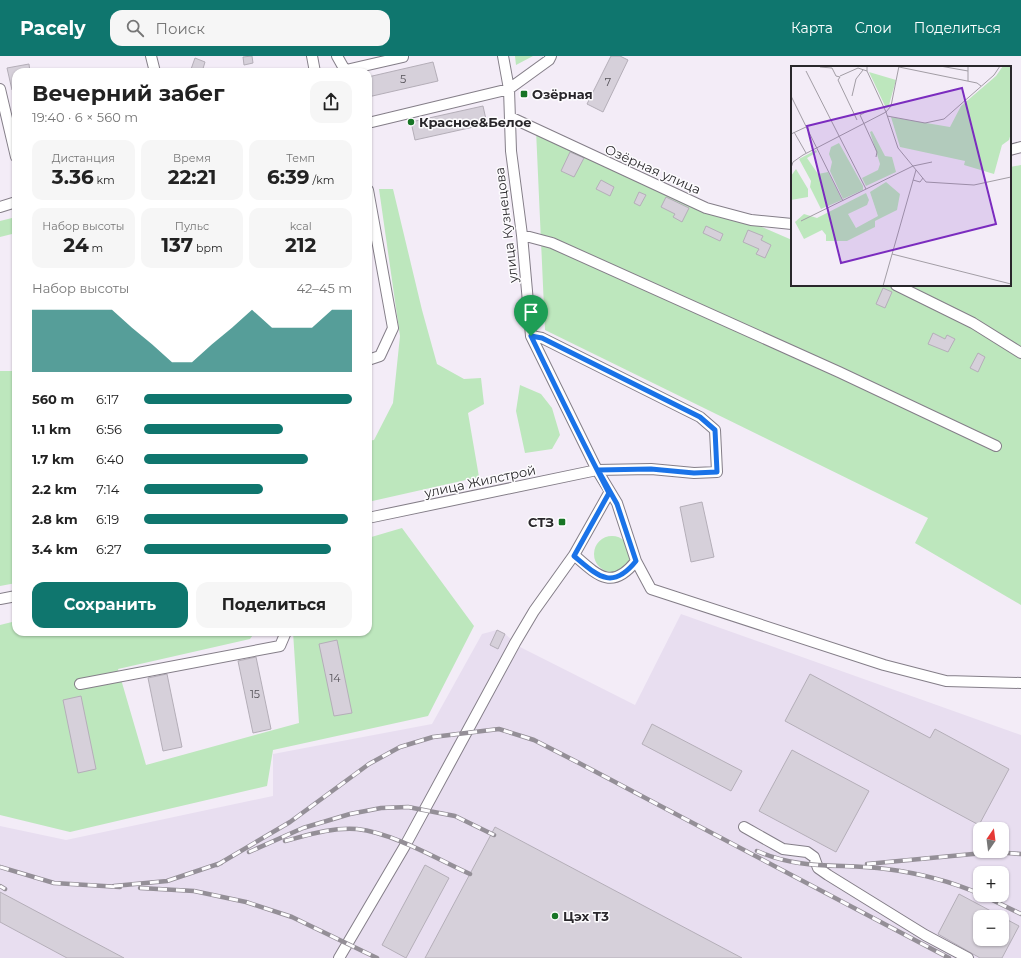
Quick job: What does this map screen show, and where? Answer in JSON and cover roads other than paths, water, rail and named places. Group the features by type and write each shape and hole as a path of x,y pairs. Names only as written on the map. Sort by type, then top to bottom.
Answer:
{"street":[{"path":"151,56 153,68"},
{"path":"312,56 314,68"},
{"path":"337,56 344,68"},
{"name":"улица Кузнецова","path":"503,56 509,89 511,151 522,235 531,336 609,493 617,504 636,561 651,589 884,665 946,681 1021,683"},
{"path":"372,122 509,89 549,60 551,56"},
{"path":"358,68 403,57"},
{"path":"0,89 12,139"},
{"name":"Озёрная улица","path":"510,117 706,208 751,220 791,224"},
{"path":"1011,150 1021,147"},
{"path":"0,207 12,203"},
{"path":"372,212 393,328 380,356 372,359"},
{"path":"522,235 552,243 839,372 996,446"},
{"path":"898,286 973,323 1021,353"},
{"name":"улица Жилстрой","path":"372,517 598,470 651,469 694,473 717,472 715,430 700,417 542,338 531,336"},
{"path":"339,958 406,844 515,642 534,611 574,556 609,493"},
{"path":"574,556 598,576 617,578 627,572 636,561"},
{"path":"0,599 12,597"},
{"path":"80,684 280,646 284,636"},
{"path":"744,827 783,849 807,852 814,857 818,868 828,875 925,936 968,958"}],"railway":[{"path":"217,865 290,822 369,764 400,747 433,737 499,729 534,740 949,958"},
{"path":"249,852 303,828 350,814 381,808 408,807 455,816 494,835"},
{"path":"285,841 339,829 371,831 400,841 470,874"},
{"path":"757,851 774,857 806,864 869,867 910,873 946,881 973,891"},
{"path":"867,864 994,852 1021,854"},
{"path":"114,886 167,881 221,863"},
{"path":"0,867 54,883 120,887"},
{"path":"0,886 5,889"},
{"path":"140,888 194,891 246,902 292,917 377,958"},
{"path":"996,902 1021,914"}],"place":[{"name":"Озёрная","path":"524,94"},
{"name":"Красное&Белое","path":"411,122"},
{"name":"СТЗ","path":"562,522"},
{"name":"Цэх Т3","path":"555,916"}]}
